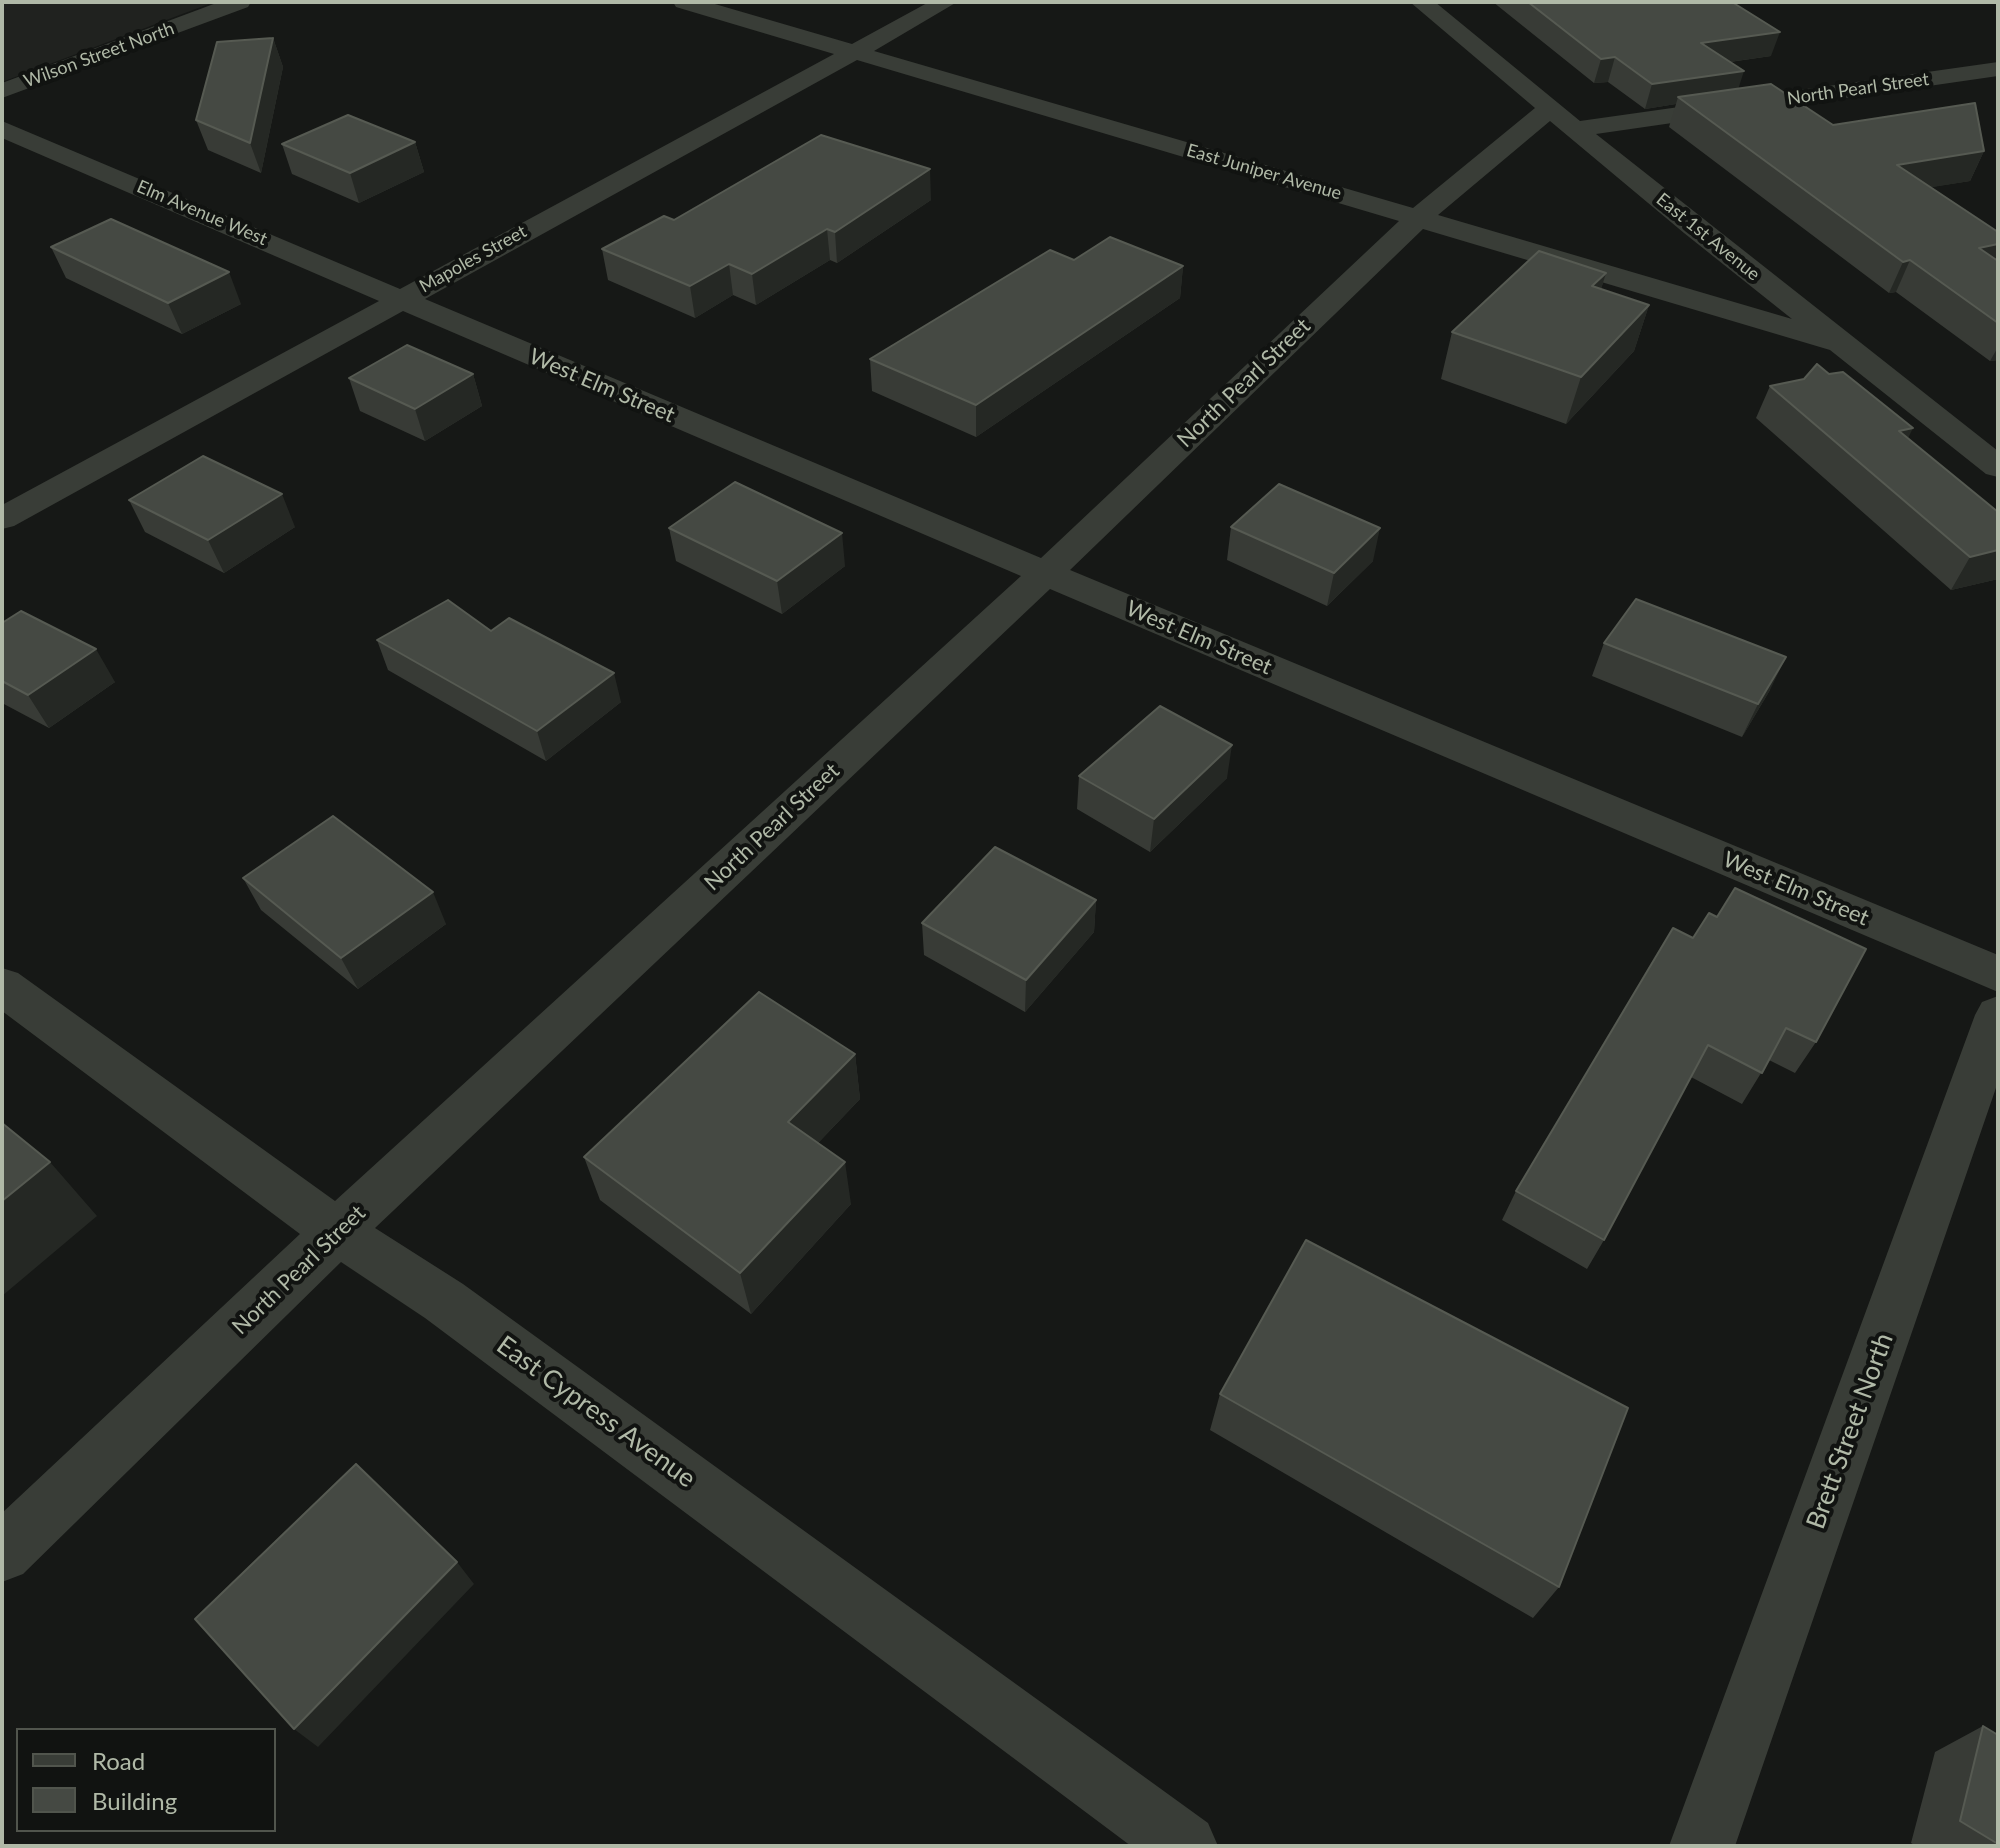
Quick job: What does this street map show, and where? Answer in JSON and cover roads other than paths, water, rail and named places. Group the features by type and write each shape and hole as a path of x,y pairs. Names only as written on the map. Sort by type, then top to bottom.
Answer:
{"street":[{"name":"Wilson Street North","path":"2,91 240,2"},
{"name":"East Juniper Avenue","path":"684,2 1844,344"},
{"name":"Mapoles Street","path":"2,519 946,2"},
{"name":"East 1st Avenue","path":"1421,2 1562,119 1998,467"},
{"name":"North Pearl Street","path":"2,1553 424,1149 1046,573 1418,218 1562,119 1998,69"},
{"name":"Elm Avenue West","path":"2,129 402,298"},
{"name":"West Elm Street","path":"402,298 1998,974"},
{"name":"East Cypress Avenue","path":"2,986 339,1233 444,1301 1185,1846"},
{"name":"Brett Street North","path":"1702,1846 1998,1015"}]}
